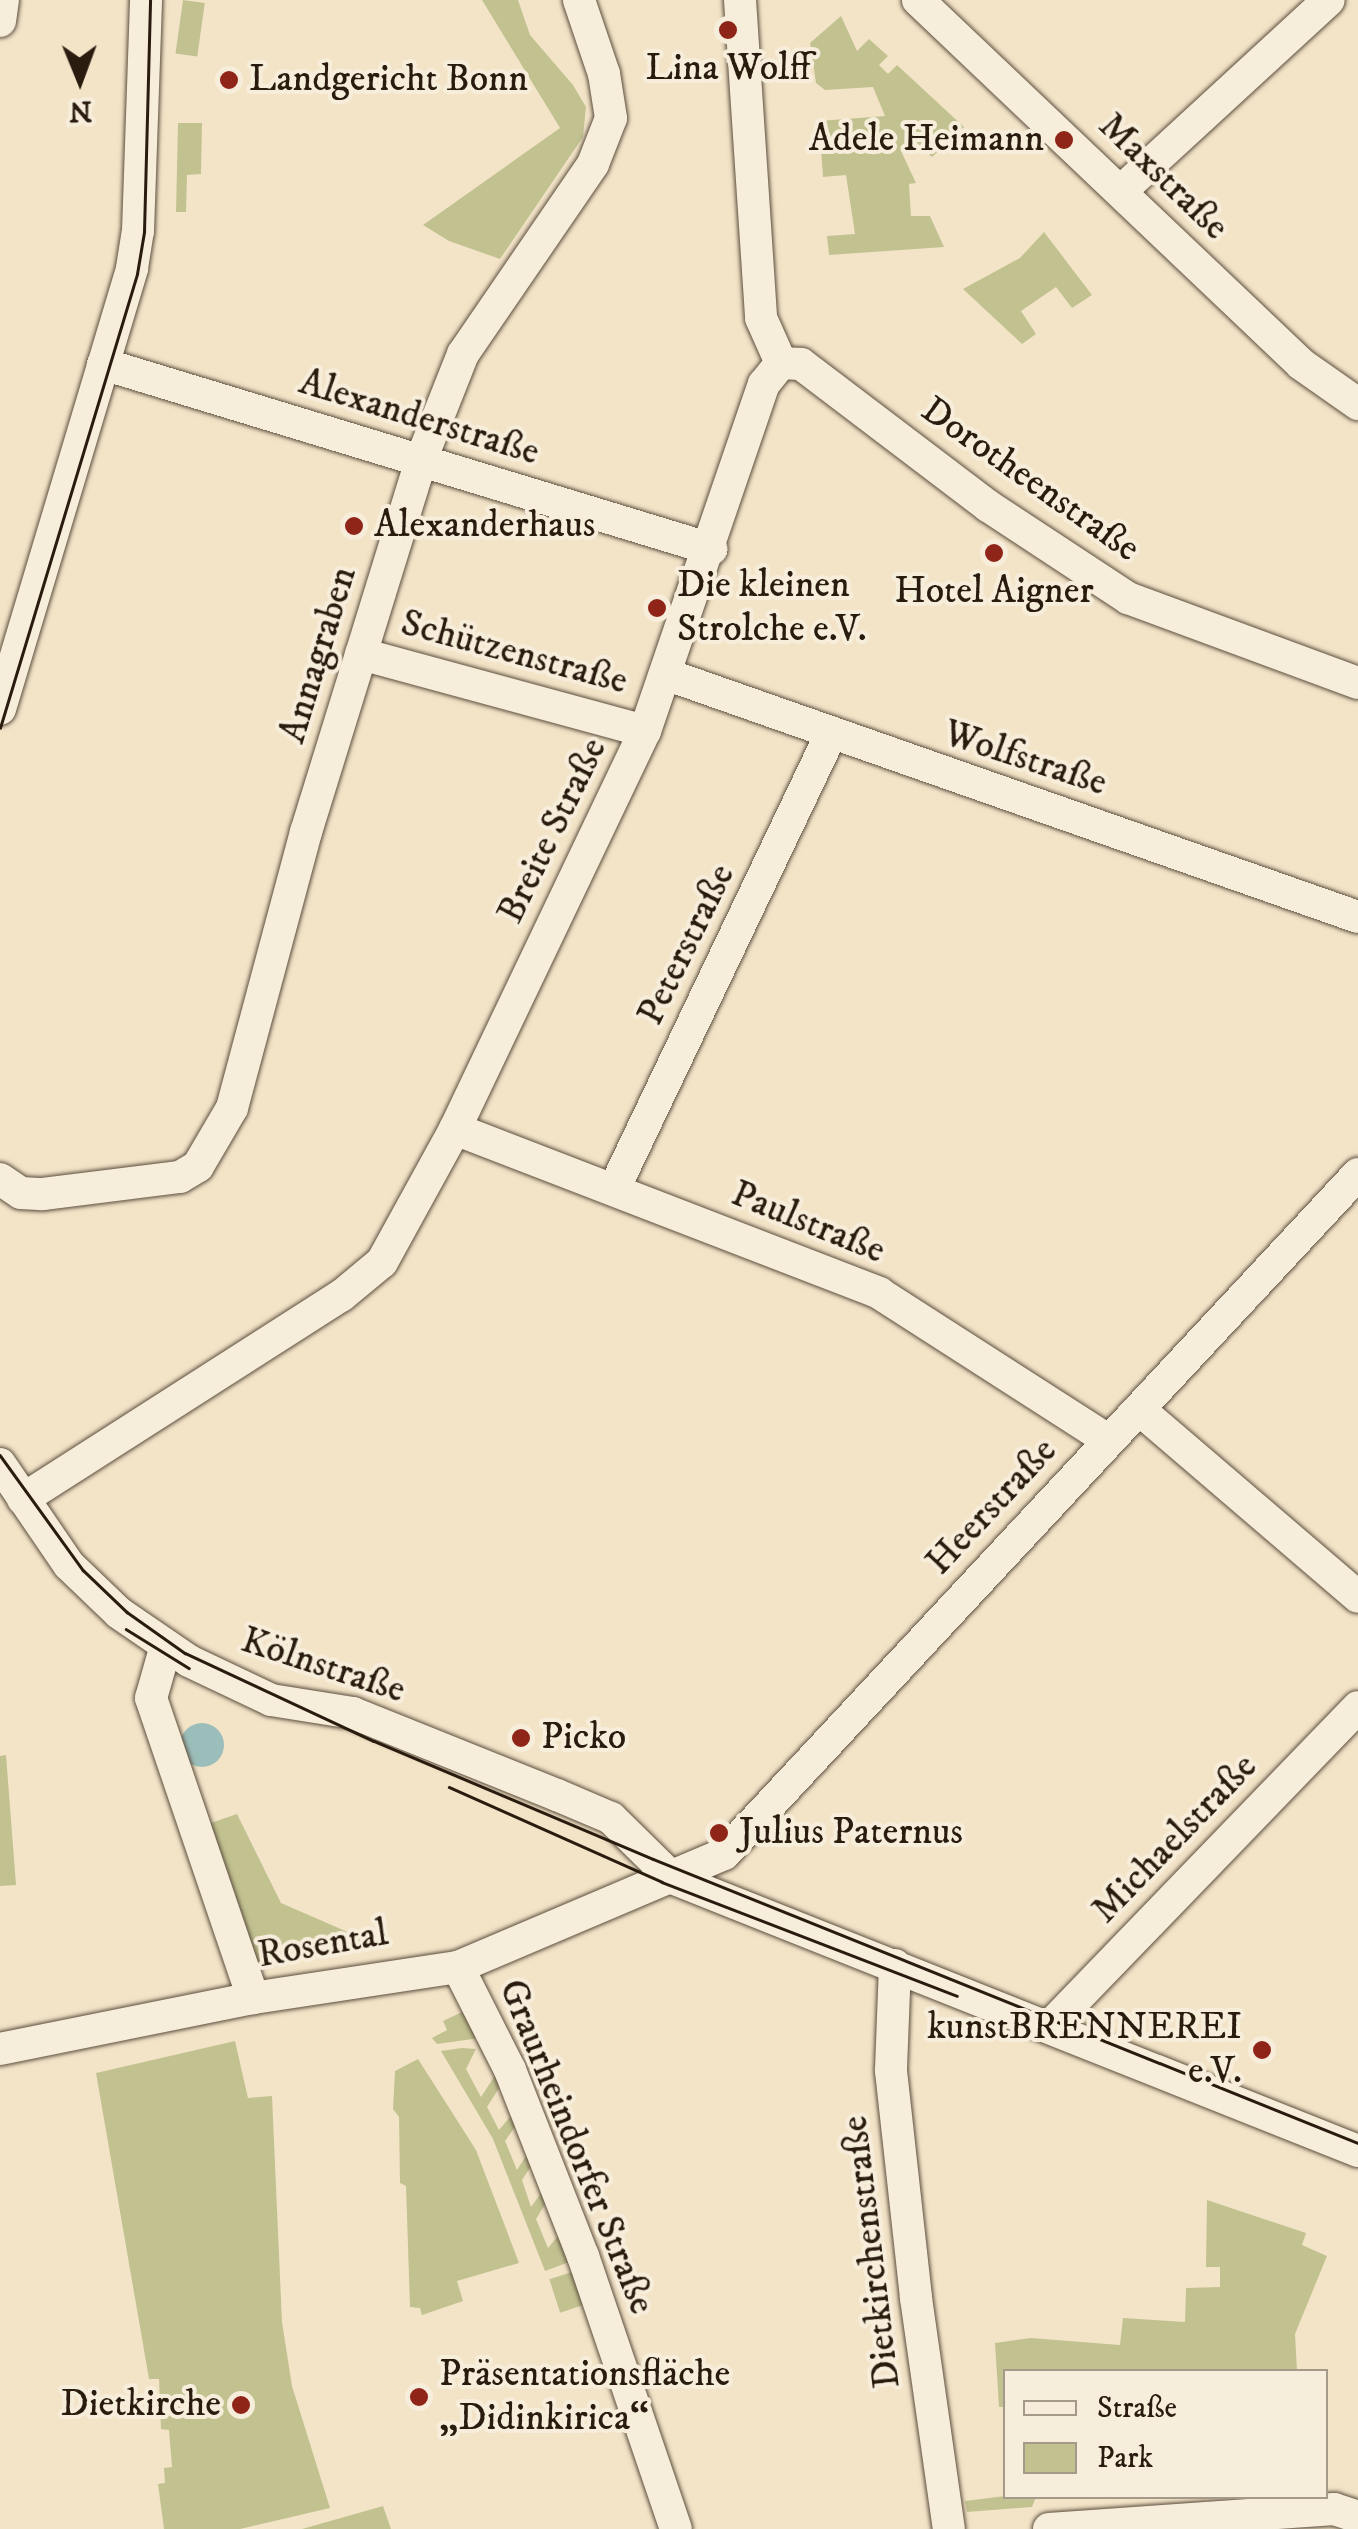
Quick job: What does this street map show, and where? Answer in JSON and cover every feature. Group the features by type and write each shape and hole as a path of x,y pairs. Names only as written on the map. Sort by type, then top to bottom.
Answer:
{"street":[{"path":"0,21 3,0"},
{"path":"0,709 104,364 138,231 146,0"},
{"name":"Annagraben","path":"0,1179 21,1193 43,1194 180,1177 198,1166 232,1108 349,671 422,460 463,354 593,164 611,118 604,74 578,0"},
{"path":"740,0 761,318 782,363"},
{"name":"Maxstraße","path":"918,0 1301,364 1358,404"},
{"path":"1121,192 1329,0"},
{"name":"Breite Straße","path":"23,1499 341,1296 382,1262 455,1129 646,730 711,549 764,384 782,363"},
{"name":"Dorotheenstraße","path":"782,363 800,364 988,506 1128,598 1358,683"},
{"name":"Alexanderstraße","path":"104,364 711,549"},
{"name":"Schützenstraße","path":"349,671 646,730"},
{"name":"Wolfstraße","path":"668,675 1358,917"},
{"name":"Peterstraße","path":"614,1189 831,734"},
{"name":"Paulstraße","path":"455,1129 879,1293 1108,1440"},
{"name":"Heerstraße","path":"661,1882 724,1854 1358,1174"},
{"path":"1140,1410 1358,1598"},
{"name":"Kölnstraße","path":"0,1464 69,1565 165,1648 271,1700 354,1714 610,1818 661,1882 895,1965 1358,2151"},
{"path":"165,1648 152,1698 253,1998"},
{"name":"Michaelstraße","path":"1050,2026 1358,1707"},
{"name":"Rosental","path":"0,2049 253,1998 458,1966 661,1882"},
{"name":"Dietkirchenstraße","path":"895,1965 891,2072 916,2298 949,2529"},
{"name":"Graurheindorfer Straße","path":"458,1966 518,2088 586,2264 676,2529"},
{"path":"1049,2529 1334,2509 1358,2517"}],"green space":[{"path":"183,0 205,3 197,57 175,53"},
{"path":"482,0 518,0 530,35 573,85 586,107 583,137 500,259 449,241 423,225 560,128"},
{"path":"841,16 857,51 869,39 888,56 879,65 888,74 897,65 964,127 932,157 913,139 901,151 916,183 909,184 911,216 930,216 944,247 829,255 827,236 855,234 846,175 823,177 819,121 885,116 873,87 825,90 816,83 810,43"},
{"path":"178,123 202,123 201,174 187,175 186,212 176,212"},
{"path":"1044,232 1092,295 1072,308 1056,287 1021,311 1036,334 1022,344 963,289 1020,258"},
{"path":"6,1755 16,1885 0,1886 0,1756"},
{"path":"237,1814 281,1903 373,1943 258,1966 205,1825"},
{"path":"464,2011 480,2038 437,2044 432,2038 447,2030 443,2021"},
{"path":"235,2041 248,2098 272,2096 282,2322 292,2386 330,2508 240,2529 164,2529 158,2484 165,2483 164,2468 172,2467 169,2430 161,2429 159,2379 149,2379 96,2073"},
{"path":"476,2049 466,2069 481,2097 496,2074 501,2085 487,2107 499,2130 514,2112 519,2121 505,2141 517,2170 531,2148 535,2160 522,2180 531,2207 546,2186 549,2198 536,2219 548,2248 562,2231 572,2261 545,2271 493,2139 441,2051"},
{"path":"418,2059 476,2150 519,2263 457,2281 463,2301 422,2315 420,2308 410,2307 406,2186 400,2183 399,2117 393,2109 395,2071"},
{"path":"1207,2200 1306,2233 1302,2245 1327,2256 1295,2334 1297,2369 1003,2369 1003,2407 999,2407 995,2343 1031,2338 1120,2345 1123,2318 1185,2322 1186,2288 1220,2287 1220,2267 1206,2267"},
{"path":"575,2271 586,2304 560,2313 549,2279"},
{"path":"1003,2496 1035,2499 1032,2507 967,2512 965,2501"},
{"path":"383,2506 391,2529 302,2529"}],"water":[{"path":"202,1723 218,1729 224,1745 218,1761 202,1767 186,1761 180,1745 186,1729"}],"tram line":[{"path":"0,728 137,274 144,232 150,0"},
{"path":"0,1455 83,1570 127,1612 185,1653 374,1741 653,1859 1358,2143"},
{"path":"126,1629 189,1668"},
{"path":"449,1787 662,1882 957,1996"}],"place":[{"name":"Lina Wolff","path":"728,30"},
{"name":"Landgericht Bonn","path":"229,80"},
{"name":"Adele Heimann","path":"1064,140"},
{"name":"Alexanderhaus","path":"354,526"},
{"name":"Hotel Aigner","path":"994,553"},
{"name":"Die kleinen Strolche e.V.","path":"657,608"},
{"name":"Picko","path":"521,1738"},
{"name":"Julius Paternus","path":"719,1833"},
{"name":"kunstBRENNEREI e.V.","path":"1262,2050"},
{"name":"Präsentationsfläche „Didinkirica“","path":"419,2397"},
{"name":"Dietkirche","path":"241,2405"}]}
